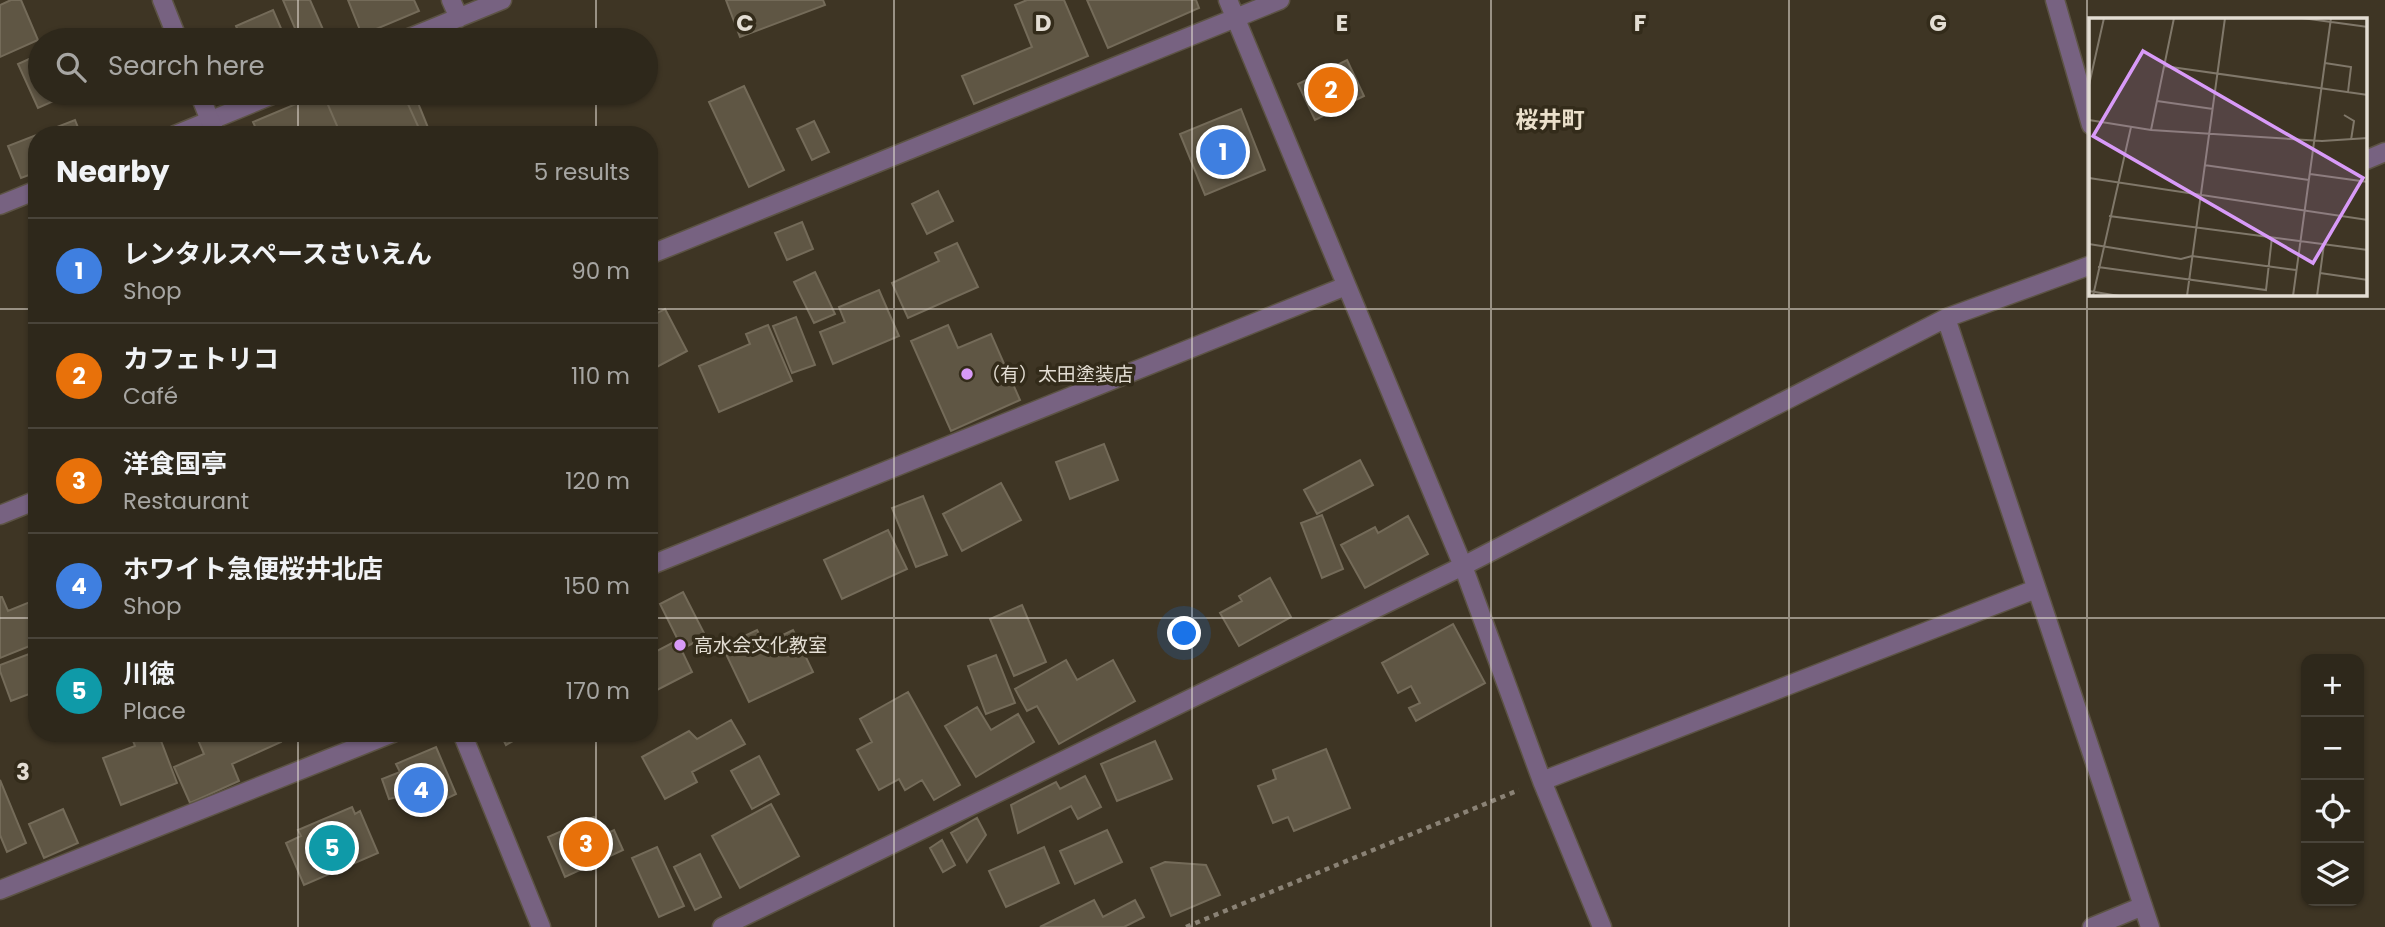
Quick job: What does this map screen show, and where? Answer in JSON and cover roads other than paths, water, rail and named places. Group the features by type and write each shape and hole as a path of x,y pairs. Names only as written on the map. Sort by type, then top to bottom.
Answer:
{"street":[{"path":"162,0 173,28"},
{"path":"451,0 459,18"},
{"path":"434,28 502,0"},
{"path":"1228,0 1462,566 1542,781 1602,927"},
{"path":"658,251 1280,0"},
{"path":"2055,0 2089,118"},
{"path":"204,105 212,126"},
{"path":"217,126 255,105"},
{"path":"2368,159 2385,152"},
{"path":"2,198 28,192"},
{"path":"722,927 1462,566 1946,318 2089,266"},
{"path":"658,562 1346,286"},
{"path":"1946,318 2150,927"},
{"path":"0,515 28,504"},
{"path":"1542,781 2036,589"},
{"path":"0,890 370,742"},
{"path":"466,742 541,927"},
{"path":"2092,927 2143,906"}],"place":[{"name":"カフェトリコ","path":"1331,90"},
{"name":"レンタルスペースさいえん","path":"1223,152"},
{"name":"（有）太田塗装店","path":"967,374"},
{"name":"高水会文化教室","path":"680,645"},
{"name":"ホワイト急便桜井北店","path":"421,790"},
{"name":"洋食国亭","path":"586,844"},
{"name":"川徳","path":"332,848"}],"district":[{"name":"桜井町","path":"1550,120"}]}
